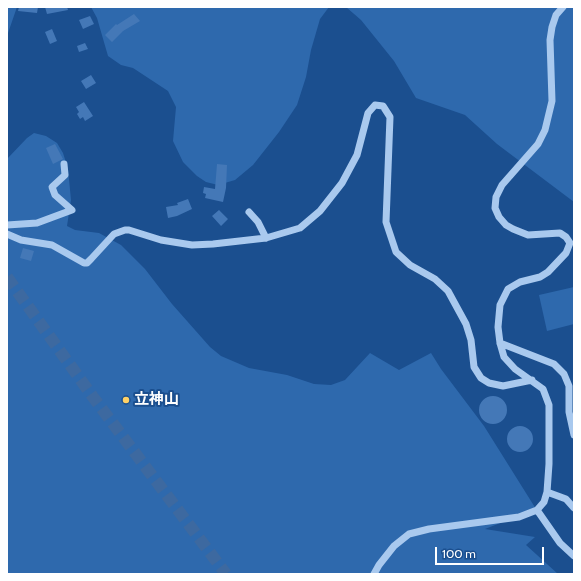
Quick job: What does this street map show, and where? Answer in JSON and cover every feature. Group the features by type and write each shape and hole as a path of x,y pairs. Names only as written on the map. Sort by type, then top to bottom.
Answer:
{"street":[{"path":"374,574 394,546 409,534 429,528 519,517 536,510 544,502 547,492 549,464 549,405 543,389 515,369 504,358 498,327 500,305 508,289 520,282 540,277 548,272 566,253 570,243 566,237 560,233 528,235 513,229 506,225 499,217 495,208 496,197 502,185 538,144 545,130 552,101 550,40 556,15 563,7"},
{"path":"7,234 21,240 52,245 84,263 87,263 114,234 124,230 129,230 161,240 192,245 266,238 300,228 320,211 342,183 357,154 368,113 375,105 383,106 390,117 386,222 396,252 410,265 435,279 448,291 466,324 474,367 481,378 489,383 504,386 532,380"},
{"path":"7,225 37,223 72,210 55,195 52,187 65,175 64,164"},
{"path":"249,212 258,222 266,238"},
{"path":"500,343 554,364 564,374 569,386 569,412 574,435"},
{"path":"547,492 566,499 574,508"},
{"path":"536,510 560,543 574,556"}],"shaded area":[{"path":"7,7 17,7 7,36"},
{"path":"91,7 329,7 320,19 311,50 306,77 297,105 279,132 253,165 235,180 218,185 206,182 197,176 183,162 173,141 176,107 168,91 133,68 121,65 108,56 97,18"},
{"path":"346,7 574,7 574,202 497,144 465,115 416,98 394,61 361,20"},
{"path":"34,133 46,136 57,143 63,153 68,169 71,200 67,226 75,230 99,233 121,245 145,269 172,304 210,347 221,356 249,368 287,375 314,384 331,385 345,380 370,353 399,370 431,353 441,369 484,426 536,509 485,529 535,537 526,545 558,574 7,574 7,159 27,138"},
{"path":"574,287 574,324 547,331 539,295"}],"building":[{"path":"19,7 38,7 37,13 18,11"},
{"path":"45,7 67,7 68,10 47,14"},
{"path":"134,14 140,21 123,31 112,42 105,35 116,24 117,25"},
{"path":"90,16 94,24 83,29 79,20"},
{"path":"52,29 57,41 50,44 45,32"},
{"path":"85,43 88,49 79,52 77,46"},
{"path":"91,75 96,83 86,89 81,81"},
{"path":"84,102 93,116 85,121 83,117 80,119 77,114 79,112 76,107"},
{"path":"55,144 63,159 53,164 46,148"},
{"path":"217,164 227,165 226,188 223,202 205,198 206,194 203,193 204,187 215,189"},
{"path":"188,199 192,209 177,216 168,218 166,207 178,205 177,203"},
{"path":"219,210 228,219 221,226 212,216"},
{"path":"23,248 34,251 31,261 20,258"},
{"path":"493,396 503,400 507,410 503,420 493,424 483,420 479,410 483,400"},
{"path":"520,426 529,430 533,439 529,448 520,452 511,448 507,439 511,430"}],"tunnel":[{"path":"7,277 93,397 226,574"}],"place":[{"name":"立神山","path":"126,400"}]}
